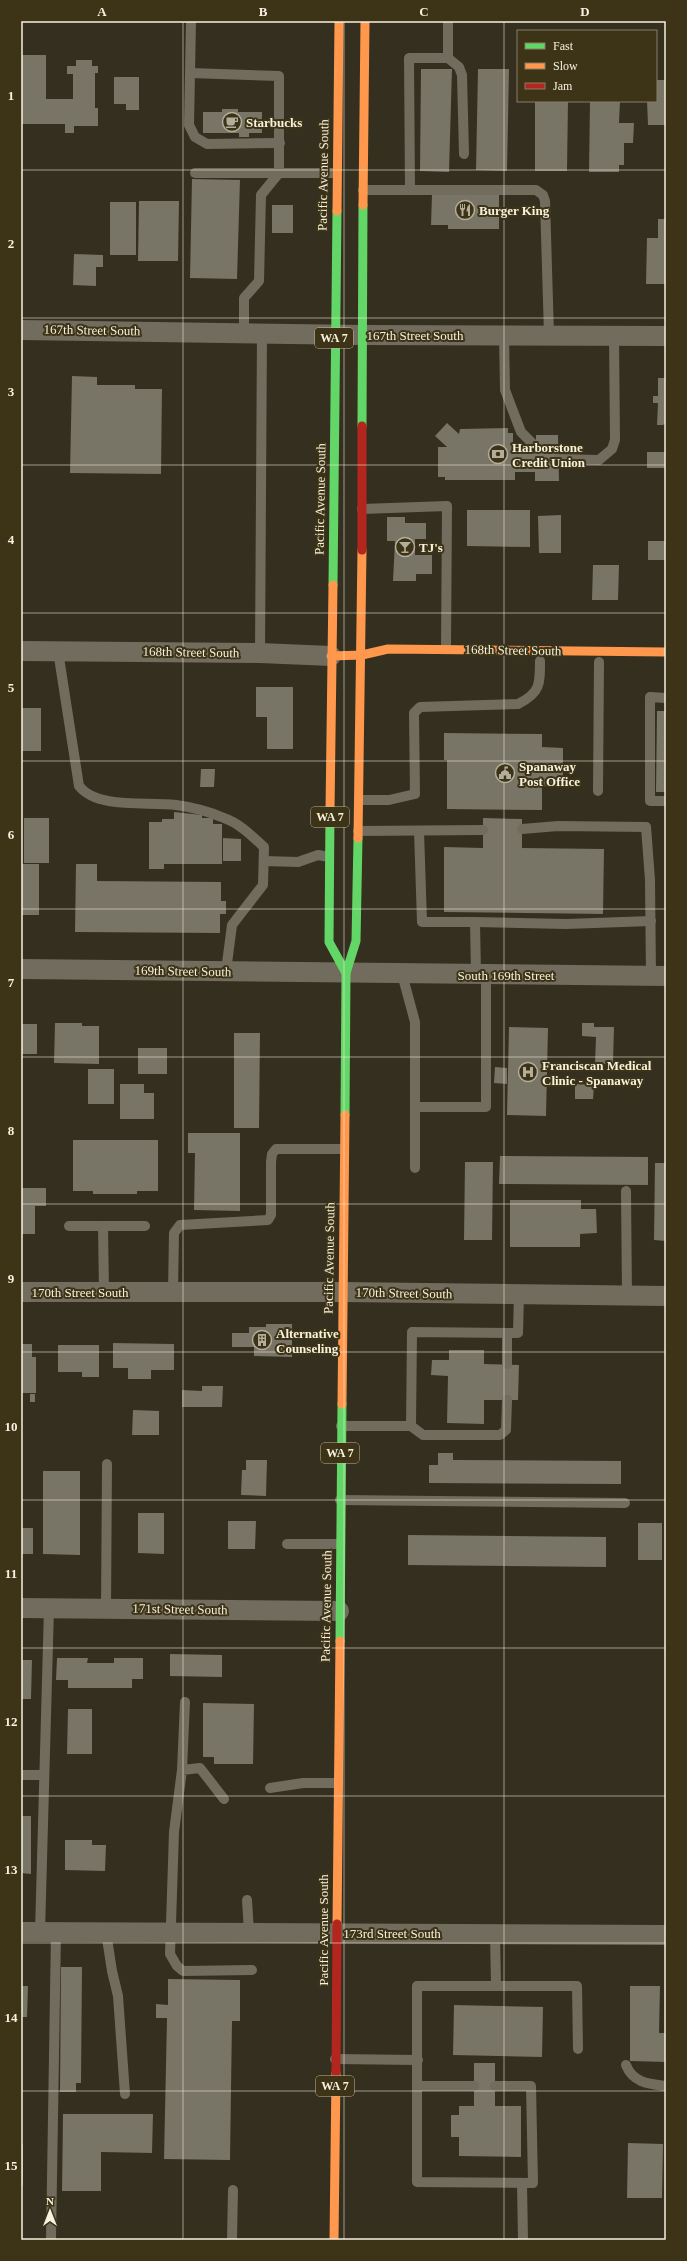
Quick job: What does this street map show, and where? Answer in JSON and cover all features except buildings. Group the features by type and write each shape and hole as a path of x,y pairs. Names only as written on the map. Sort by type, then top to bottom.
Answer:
{"main road":[{"name":"Pacific Avenue South","path":"339,21 334,334 329,942 346,973"},
{"name":"Pacific Avenue South","path":"334,2240 339,1544 346,973 356,941 362,655 362,335 365,21"},
{"name":"168th Street South","path":"331,656 362,655 388,649 666,652"},
{"name":"168th Street South","path":"362,655 382,661"}],"street":[{"name":"167th Street South","path":"21,330 253,332 362,335 504,334 666,336"},
{"name":"168th Street South","path":"21,651 260,653 331,656"},
{"name":"169th Street South","path":"21,969 346,973"},
{"name":"South 169th Street","path":"346,973 659,976"},
{"name":"170th Street South","path":"21,1292 342,1292 666,1296"},
{"name":"171st Street South","path":"21,1608 339,1611"},
{"name":"173rd Street South","path":"39,1932 336,1932 666,1935"}],"lane":[{"path":"191,21 189,125 195,137 207,144 280,143"},
{"path":"448,21 448,58"},
{"path":"410,189 409,58 448,58 459,67 462,75 464,154"},
{"path":"190,73 279,76 279,173 261,194 259,281 244,298 253,332 260,653"},
{"path":"195,173 336,173"},
{"path":"363,190 536,190 543,195 545,201 548,265 549,335"},
{"path":"504,334 505,390 521,432 536,447"},
{"path":"558,459 599,460 612,449 615,440 614,335"},
{"path":"362,509 446,506 446,649"},
{"path":"58,651 80,786 85,794 108,802 177,805 225,818 248,833 264,847 263,885 232,924 226,971"},
{"path":"359,800 389,800 415,794 414,713 420,707 518,704 532,697 540,684 540,661"},
{"path":"598,791 599,662"},
{"path":"666,698 650,697 650,801 666,801"},
{"path":"522,829 558,826 646,827 650,921 659,976"},
{"path":"358,831 483,830"},
{"path":"419,831 422,922 566,924 650,921"},
{"path":"264,861 298,862 318,855 329,857"},
{"path":"415,1108 486,1108 481,974 475,922"},
{"path":"402,974 415,1022 415,1168"},
{"path":"173,1292 174,1233 180,1224 268,1220 271,1215 271,1162 272,1154 276,1149 344,1148"},
{"path":"626,1191 627,1296"},
{"path":"69,1226 145,1226"},
{"path":"102,1226 104,1292"},
{"path":"411,1426 412,1332 518,1333 519,1294"},
{"path":"507,1333 507,1364"},
{"path":"341,1426 411,1426 423,1435 500,1435 506,1430 507,1400"},
{"path":"106,1608 107,1464"},
{"path":"340,1500 625,1503"},
{"path":"287,1544 339,1544"},
{"path":"49,1608 39,1932 51,2240"},
{"path":"185,1702 182,1770 174,1832 170,1954 177,1966 183,1971 252,1970"},
{"path":"182,1770 200,1768 224,1798"},
{"path":"21,1775 44,1775"},
{"path":"270,1788 303,1783 337,1783"},
{"path":"247,1900 249,1932"},
{"path":"106,1932 112,1971 118,1996 125,2094"},
{"path":"495,1934 496,1986"},
{"path":"495,2086 532,2086 532,2183 417,2182 417,1986 577,1986 578,2050"},
{"path":"335,2059 418,2060"},
{"path":"626,2065 629,2072 638,2081 666,2086"},
{"path":"418,2086 474,2086"},
{"path":"522,2183 523,2240"},
{"path":"232,2240 234,2190"}],"traffic: fast":[{"path":"362,426 363,205"},
{"path":"333,585 337,211"},
{"path":"330,811 329,942 346,973"},
{"path":"345,1115 346,973 356,941 358,838"},
{"path":"340,1641 342,1404"}],"traffic: slow":[{"path":"337,211 339,21"},
{"path":"363,205 365,21"},
{"path":"358,838 362,550"},
{"path":"330,811 333,585"},
{"path":"331,656 362,655 388,649 666,652"},
{"path":"342,1404 345,1115"},
{"path":"337,1924 340,1641"},
{"path":"334,2240 336,2073"}],"traffic: jam":[{"path":"362,426 362,550"},
{"path":"336,2073 337,1924"}],"place":[{"name":"Starbucks","path":"232,122"},
{"name":"Burger King","path":"465,210"},
{"name":"Harborstone Credit Union","path":"498,454"},
{"name":"TJ's","path":"405,547"},
{"name":"Spanaway Post Office","path":"505,773"},
{"name":"Franciscan Medical Clinic - Spanaway","path":"528,1072"},
{"name":"Alternative Counseling","path":"262,1340"}]}
